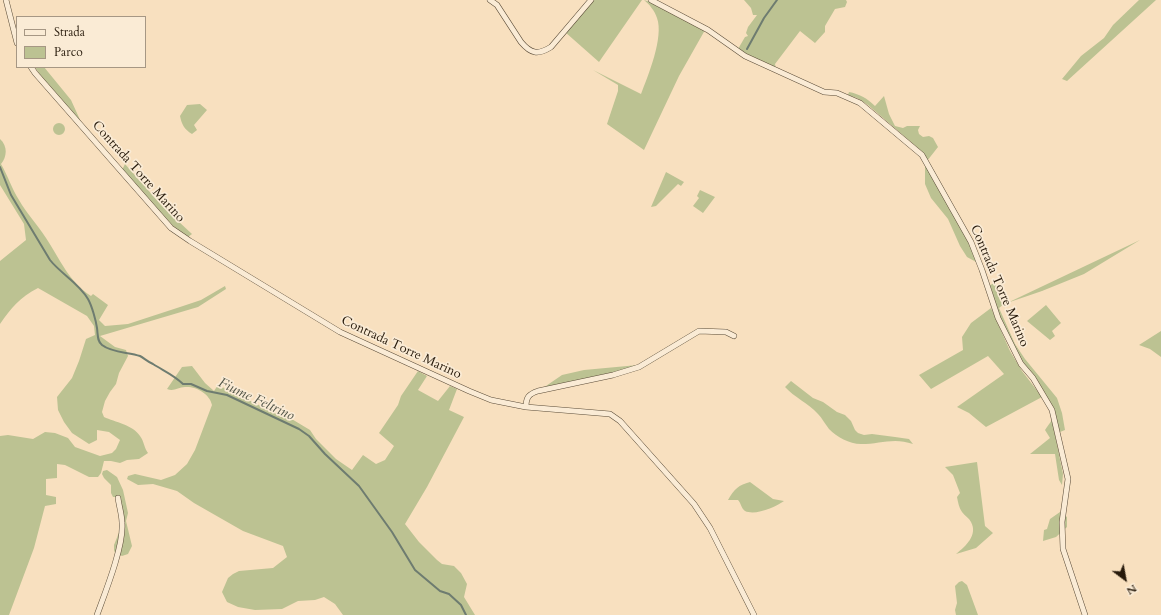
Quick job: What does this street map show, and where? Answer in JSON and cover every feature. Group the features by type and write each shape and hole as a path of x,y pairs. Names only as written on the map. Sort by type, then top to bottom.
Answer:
{"street":[{"path":"6,0 16,39"},
{"path":"490,0 497,5 525,47 537,53 543,52 550,47 591,0"},
{"name":"Contrada Torre Marino","path":"651,0 708,30 745,56 824,92 838,93 860,103 922,155 971,242 998,318 1021,364 1033,378 1052,410 1068,479 1062,522 1063,549 1085,615"},
{"name":"Contrada Torre Marino","path":"32,68 171,228 340,332 491,400 526,406 610,414 620,421 694,504 710,528 754,615"},
{"path":"526,406 526,400 530,394 613,375 639,366 699,331 726,332 734,336"},
{"path":"97,615 119,546 122,524 118,498"}],"green space":[{"path":"592,0 642,0 599,62 565,32"},
{"path":"644,0 656,4 705,30 679,76 644,150 607,124 618,91 618,85 593,70 641,94 657,46 659,26 652,8"},
{"path":"744,0 846,0 847,2 845,7 835,9 825,26 825,32 815,43 800,31 775,64 776,69 738,49 745,37 748,36 746,33 748,27 757,15 753,15 751,8"},
{"path":"1139,0 1156,0 1067,81 1062,79 1081,56 1104,38 1113,25"},
{"path":"36,68 45,68 71,100 81,122 44,81"},
{"path":"849,92 863,97 875,106 884,96 889,114 895,126 903,128 907,126 920,126 918,130 919,134 923,137 929,136 933,138 938,147 927,161 919,149 868,105 857,98 848,95"},
{"path":"200,104 207,110 194,125 197,130 192,134 184,126 180,116 187,105"},
{"path":"57,123 61,123 65,129 61,135 57,135 53,131 53,127"},
{"path":"0,139 3,142 6,152 1,164 17,196 71,277 83,290 91,296 93,294 108,305 99,320 105,326 128,324 201,300 225,286 226,289 198,307 100,336 115,347 126,350 128,356 119,373 116,384 105,401 102,412 104,417 128,426 137,432 148,453 139,459 127,460 120,463 104,461 101,473 98,477 89,477 65,465 57,464 57,478 46,479 46,495 56,497 56,504 45,506 34,548 9,615 0,615 0,436 8,435 33,439 45,432 55,433 68,438 75,447 100,456 112,453 116,449 120,440 109,432 97,430 97,440 89,444 72,433 58,410 57,397 72,378 86,339 95,335 94,326 87,316 38,288 16,303 0,324 0,261 26,240 24,224 0,185"},
{"path":"125,164 163,207 192,234 188,237 172,225 122,170"},
{"path":"925,164 970,242 978,263 967,257 960,246 948,219 931,198 925,184"},
{"path":"666,172 684,182 681,186 678,184 656,206 651,207"},
{"path":"700,190 715,197 703,213 693,206 699,198 697,196"},
{"path":"1140,240 1084,274 1008,303"},
{"path":"995,283 1005,304 999,308 1015,344 1025,359 1057,398 1062,413 1065,430 1060,432 1052,408 1021,362 1004,330 990,285"},
{"path":"1046,305 1061,323 1052,331 1055,336 1050,340 1027,321"},
{"path":"991,308 1010,351 1022,371 1042,397 986,427 969,413 957,407 1004,374 988,356 931,389 919,375 963,350 962,337 971,323"},
{"path":"1161,331 1161,357 1150,349 1139,345"},
{"path":"638,365 609,374 543,388 562,375 584,370"},
{"path":"192,366 205,383 214,391 218,385 273,413 285,415 310,430 316,439 336,459 352,470 363,455 376,464 385,460 394,446 379,433 418,371 427,376 418,390 438,401 450,386 457,389 449,410 464,417 427,487 405,524 419,542 437,560 442,564 454,566 461,573 467,584 464,597 475,615 343,615 335,604 324,597 315,600 298,601 282,609 255,610 238,607 227,602 222,592 228,578 239,571 273,568 287,557 283,546 243,531 194,503 177,491 153,484 138,485 127,479 128,476 135,474 161,480 175,475 187,464 195,450 212,405 211,401 198,389 183,387 172,390 167,389 182,367"},
{"path":"791,381 813,398 845,415 851,421 858,433 864,435 872,434 909,439 913,444 893,441 861,444 844,440 829,429 814,410 785,387"},
{"path":"1052,420 1063,474 1062,485 1059,480 1055,454 1030,454 1050,438 1045,430"},
{"path":"977,462 985,526 993,533 976,548 956,554 970,540 973,527 959,507 957,497 960,493 953,475 945,467"},
{"path":"107,470 117,477 123,490 128,513 126,521 132,546 128,554 122,556 115,553 114,550 114,545 120,530 118,501 117,497 113,497 111,493 111,485 102,474 103,471"},
{"path":"750,482 773,499 784,501 776,506 760,512 749,512 745,511 738,500 728,500 737,488"},
{"path":"1060,512 1067,517 1067,527 1056,537 1043,541 1044,530 1047,529 1050,519"},
{"path":"962,581 967,585 978,615 956,615 955,610 957,603 955,586"}],"waterway":[{"path":"747,49 764,18 777,0"},
{"name":"Fiume Feltrino","path":"0,167 11,195 50,260 80,288 88,299 95,318 98,340 102,345 111,350 140,356 183,384 191,384 207,391 227,395 299,429 309,436 325,454 359,486 392,532 415,570 440,591 449,594 461,605 466,615"}]}
